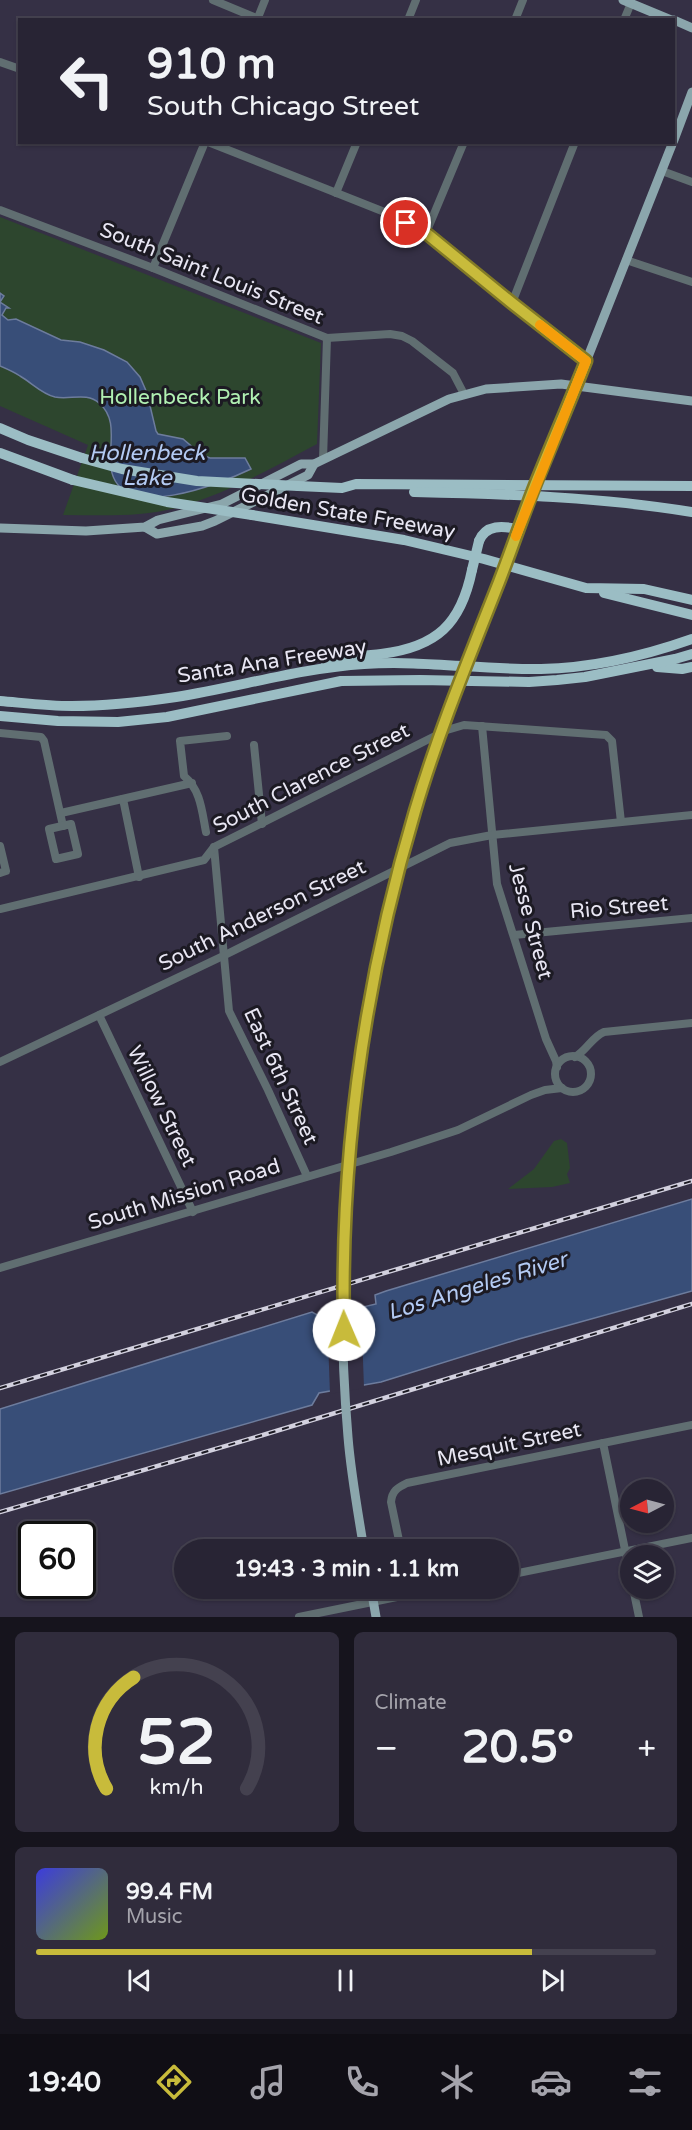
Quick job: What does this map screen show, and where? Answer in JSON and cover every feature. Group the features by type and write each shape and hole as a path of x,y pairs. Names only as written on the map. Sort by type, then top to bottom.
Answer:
{"highway":[{"name":"Golden State Freeway","path":"0,428 28,440 122,469 197,482 342,488 356,484 692,486"},
{"name":"Golden State Freeway","path":"0,453 73,480 166,502 404,540 484,559 586,588 644,589 692,600"},
{"path":"342,488 357,491 502,494 600,500 692,512"},
{"path":"321,668 339,658 398,651 415,646 444,629 457,614 465,598 479,541 485,531 495,527 518,529"},
{"path":"586,588 689,614"},
{"name":"Santa Ana Freeway","path":"0,701 71,706 130,702 176,697 321,668 363,664 401,662 562,668 621,659 692,639"},
{"name":"Santa Ana Freeway","path":"0,718 117,722 167,717 341,681 529,682 585,677 692,654"},
{"path":"641,666 682,669 692,667"}],"main road":[{"path":"627,2 668,18"},
{"path":"675,21 692,28"},
{"path":"675,136 692,92"},
{"path":"362,1539 348,1440 343,1250 350,1137 360,1062 380,951 401,860 434,751 539,474 576,387 672,144"},
{"path":"0,528 86,531 145,527 159,520 222,504 301,464 319,461 449,399 486,389 532,384 561,384 692,401"},
{"path":"145,527 157,534 202,526 308,475 319,461"},
{"path":"373,1599 376,1617"}],"street":[{"path":"213,0 256,18"},
{"path":"258,18 265,0"},
{"path":"409,18 416,0"},
{"path":"516,18 523,0"},
{"path":"624,18 627,2"},
{"path":"0,62 18,68"},
{"path":"153,268 206,144"},
{"path":"212,144 387,213 426,233 586,361"},
{"path":"336,193 356,144"},
{"path":"426,233 463,144"},
{"path":"512,303 575,144"},
{"path":"662,171 692,182"},
{"name":"South Saint Louis Street","path":"0,210 327,338 381,334 402,336 412,341 453,373 464,394"},
{"path":"626,260 692,282"},
{"path":"319,461 327,338"},
{"name":"South Clarence Street","path":"0,909 204,861 214,847 447,730 464,725 606,735 610,738 621,822"},
{"name":"Jesse Street","path":"482,726 497,884 556,1071"},
{"path":"0,734 41,737 44,741 63,826"},
{"path":"206,832 197,791 184,776 180,741 227,736"},
{"path":"254,745 262,824"},
{"path":"61,813 192,783"},
{"path":"123,799 139,877"},
{"name":"South Anderson Street","path":"0,1062 224,956 450,843 492,835 692,815"},
{"path":"71,824 78,854 56,860 49,829 63,826 71,824"},
{"path":"0,846 6,871 0,873"},
{"name":"East 6th Street","path":"214,847 230,1011 307,1176"},
{"name":"Rio Street","path":"514,935 692,918"},
{"name":"Willow Street","path":"99,1015 193,1212"},
{"path":"545,1090 556,1071 590,1044 597,1035 604,1032 692,1023"},
{"path":"556,1071 558,1084 562,1088 573,1092 584,1088 591,1079 588,1064 590,1044"},
{"path":"551,1051 582,1058 588,1064"},
{"name":"South Mission Road","path":"0,1268 193,1212 458,1130 545,1090 562,1088"},
{"name":"Mesquit Street","path":"399,1539 391,1502 392,1494 407,1483 692,1425"},
{"path":"603,1443 625,1545"},
{"path":"659,1545 692,1538"},
{"path":"519,1573 620,1553"},
{"path":"299,1617 378,1599"},
{"path":"635,1599 639,1617"}],"green space":[{"name":"Hollenbeck Park","path":"0,217 321,343 317,444 234,486 183,506 138,514 63,515 88,445 0,406"},
{"path":"561,1139 567,1143 570,1168 567,1174 570,1183 552,1187 508,1189 534,1169 554,1141"}],"water":[{"name":"Hollenbeck Lake","path":"0,302 9,308 6,308 2,315 8,320 16,319 61,340 80,342 104,350 127,362 140,377 147,393 158,434 183,439 202,455 210,458 245,458 251,469 218,483 173,495 151,497 132,494 118,485 110,460 111,425 109,417 99,403 89,398 50,396 0,366"},
{"name":"Los Angeles River","path":"692,1199 692,1291 519,1339 381,1382 319,1393 312,1405 0,1494 0,1409 312,1312 321,1317 376,1304 375,1295 386,1291"}],"pier":[{"path":"361,1304 364,1388 330,1394 327,1312"}],"railway":[{"path":"0,1388 692,1181"},
{"path":"0,1512 263,1435 692,1304"}],"slow traffic":[{"path":"516,536 586,361 540,325"}],"route":[{"path":"344,1330 343,1250 350,1137 360,1062 393,891 434,751 539,474 586,361 426,233 406,223"}]}
